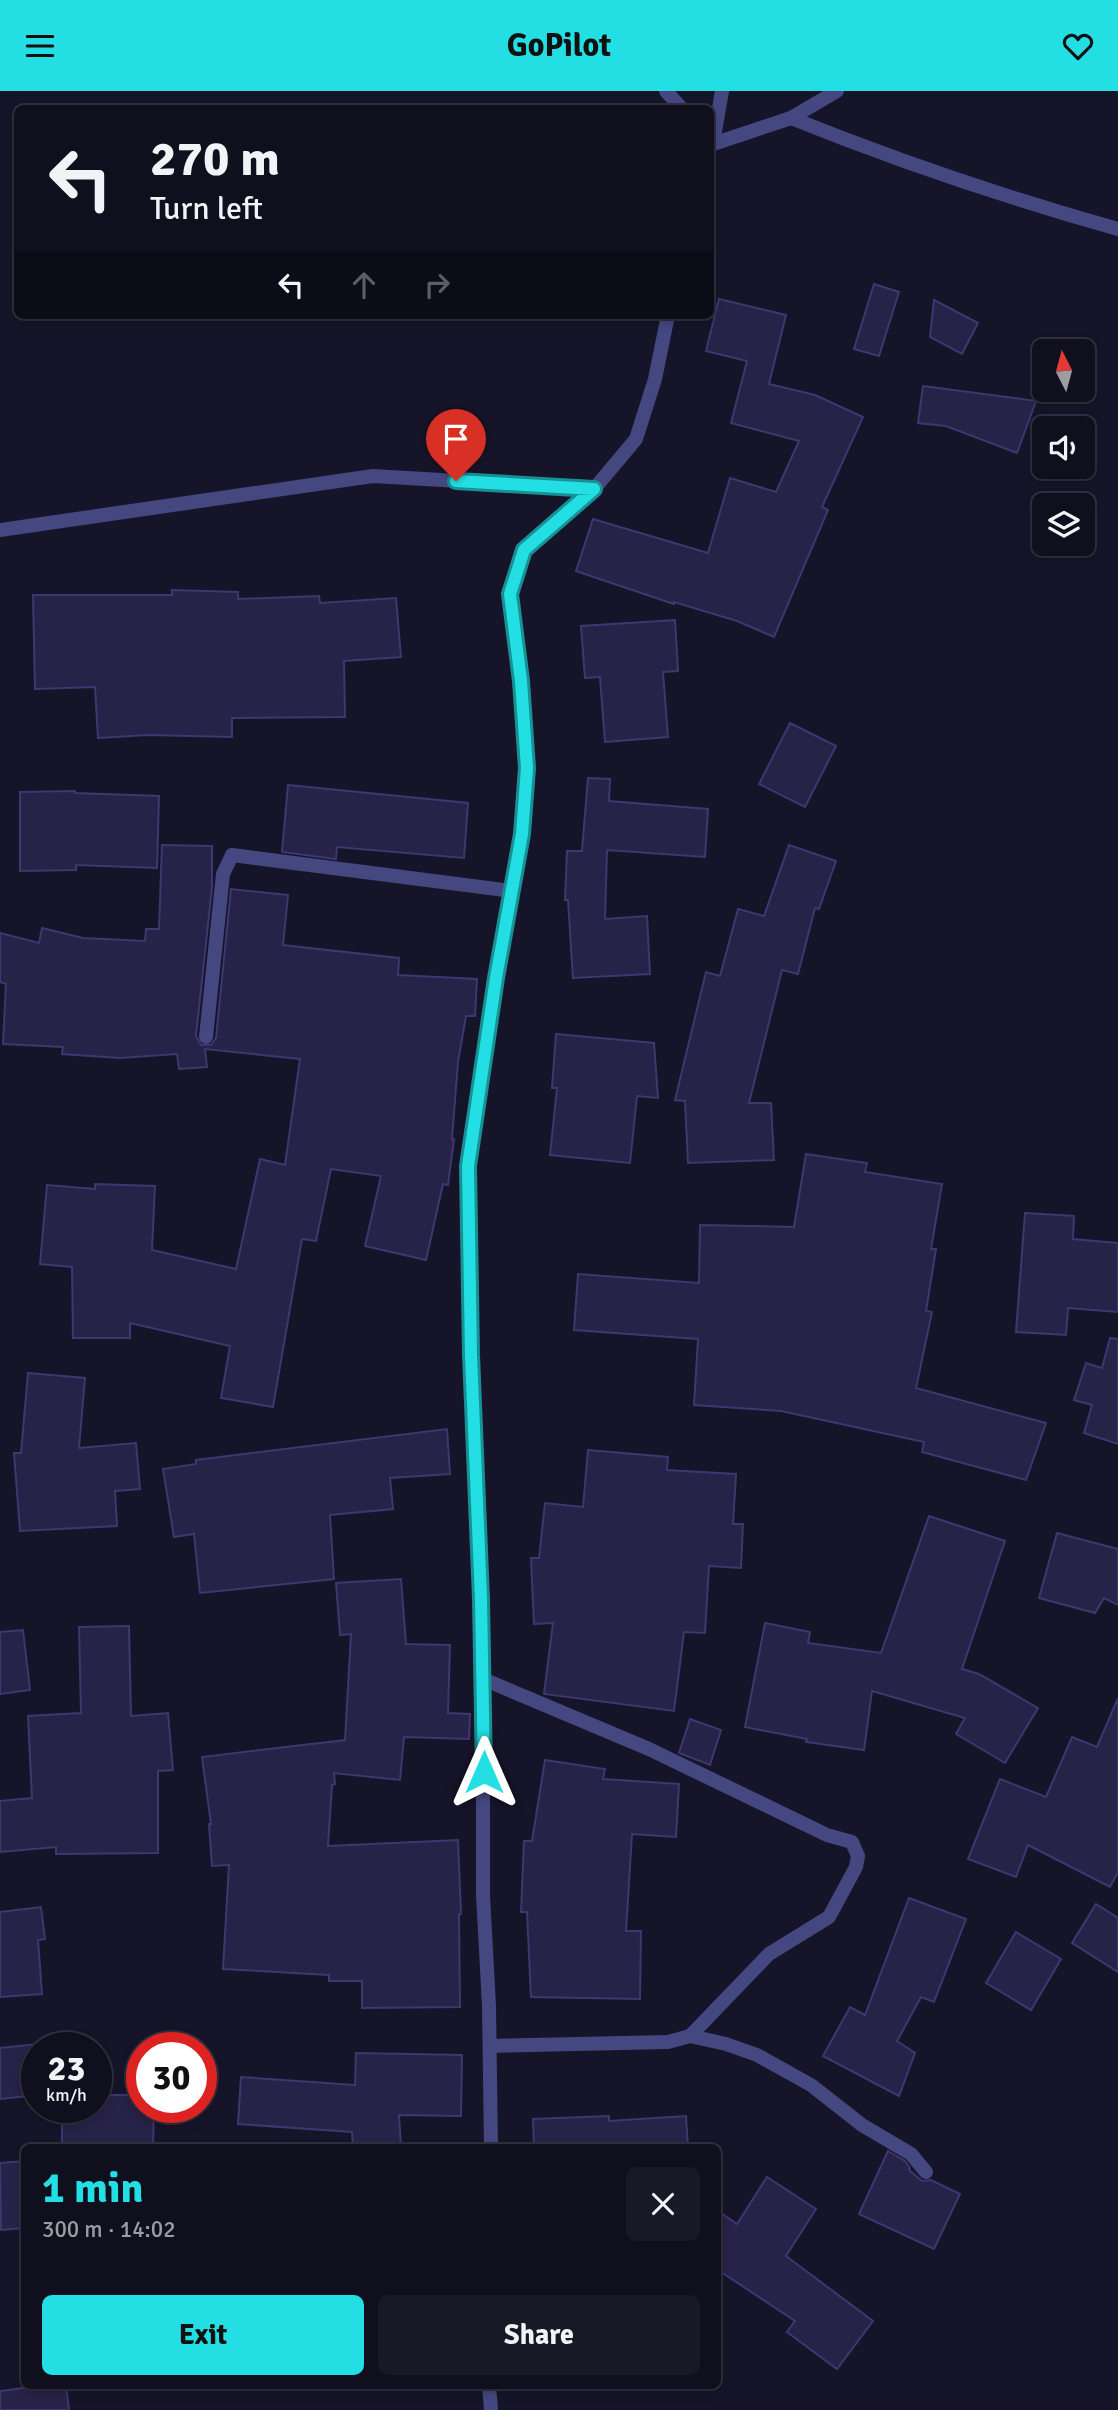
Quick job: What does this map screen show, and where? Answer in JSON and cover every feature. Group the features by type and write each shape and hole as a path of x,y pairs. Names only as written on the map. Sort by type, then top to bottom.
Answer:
{"street":[{"path":"666,91 678,105"},
{"path":"714,129 722,91"},
{"path":"714,142 791,118 836,91"},
{"path":"791,118 871,150 1014,199 1118,229"},
{"path":"491,2144 483,1895 483,1679 471,1355 468,1166 496,978 522,834 527,768 521,681 510,594 524,550 594,489 636,439 655,379 667,319"},
{"path":"0,530 373,476 594,489"},
{"path":"206,1037 223,874 232,855 512,891"},
{"path":"483,1679 649,1749 827,1835 852,1842 858,1856 856,1867 828,1917 769,1954 690,2036"},
{"path":"489,2046 668,2042 690,2036 726,2044 757,2055 811,2085 862,2125 911,2154 926,2172"},
{"path":"489,2389 491,2410"}],"building":[{"path":"874,284 899,292 879,356 854,349"},
{"path":"719,299 786,315 769,384 815,395 863,417 822,507 828,510 774,637 737,621 674,604 576,571 593,519 708,553 730,478 776,492 799,441 731,423 747,361 706,351"},
{"path":"934,300 978,323 962,354 930,337"},
{"path":"923,386 1035,403 1017,453 946,426 918,423"},
{"path":"172,590 238,592 238,599 319,596 320,603 396,598 401,657 344,661 345,717 232,718 232,737 148,735 98,738 95,687 35,689 33,595 172,595"},
{"path":"675,620 678,671 663,672 668,737 605,742 600,677 585,678 581,626"},
{"path":"790,723 836,746 805,807 759,784"},
{"path":"588,778 610,779 609,801 708,809 705,857 607,850 605,919 647,916 650,974 573,978 568,900 565,900 567,851 582,851"},
{"path":"288,785 468,803 464,858 337,847 336,859 282,852"},
{"path":"75,791 159,796 157,868 76,865 76,870 20,871 20,792"},
{"path":"162,845 212,846 212,887 196,1036 201,1045 211,1045 216,1038 231,889 288,895 283,945 399,958 398,975 477,979 475,1016 466,1016 458,1062 454,1139 448,1185 443,1184 426,1260 365,1246 381,1176 331,1169 316,1241 302,1239 273,1407 221,1398 230,1346 130,1323 130,1338 73,1338 72,1267 40,1264 47,1185 95,1189 95,1184 155,1186 152,1250 236,1269 260,1159 285,1165 300,1059 205,1049 207,1067 179,1069 177,1054 120,1058 62,1054 63,1047 3,1044 6,984 0,982 0,933 39,943 42,928 83,938 145,941 146,929 159,929"},
{"path":"789,845 836,861 819,909 815,908 798,974 782,970 749,1103 771,1103 774,1160 688,1163 685,1101 675,1100 706,972 720,976 738,909 764,916"},
{"path":"556,1034 654,1043 658,1098 637,1096 630,1163 550,1155 557,1088 552,1088"},
{"path":"806,1154 867,1163 865,1172 942,1184 931,1249 936,1249 926,1311 932,1312 916,1388 1046,1423 1026,1480 922,1452 924,1442 781,1411 694,1405 698,1339 574,1330 578,1274 699,1283 700,1225 794,1227"},
{"path":"1025,1213 1074,1216 1073,1239 1118,1243 1118,1312 1068,1308 1066,1335 1016,1332"},
{"path":"1110,1338 1118,1339 1118,1444 1084,1433 1092,1405 1074,1400 1086,1363 1102,1368"},
{"path":"28,1373 85,1378 79,1448 136,1443 140,1489 115,1491 117,1526 20,1531 14,1453 21,1453"},
{"path":"447,1429 450,1474 390,1478 393,1509 330,1515 334,1579 200,1593 194,1534 174,1537 163,1469 196,1464 196,1460"},
{"path":"588,1450 668,1457 667,1470 736,1474 733,1524 743,1524 741,1568 709,1566 705,1633 684,1632 674,1711 544,1694 553,1623 534,1624 531,1558 539,1558 545,1503 583,1507"},
{"path":"929,1516 1005,1541 962,1669 979,1674 1038,1708 1005,1763 956,1734 965,1718 872,1691 864,1750 806,1742 807,1739 745,1727 765,1623 810,1632 808,1643 881,1653"},
{"path":"1057,1533 1118,1549 1118,1605 1104,1598 1095,1613 1039,1598"},
{"path":"401,1579 406,1644 450,1645 448,1713 470,1714 469,1739 404,1737 400,1780 334,1773 328,1846 458,1840 461,1914 460,2007 362,2008 362,1981 329,1981 329,1975 223,1969 229,1865 212,1866 211,1824 202,1757 345,1740 351,1634 340,1635 336,1583"},
{"path":"129,1626 131,1716 168,1713 173,1770 158,1771 158,1853 56,1854 56,1847 0,1852 0,1801 32,1798 28,1716 81,1713 79,1627"},
{"path":"23,1630 30,1690 0,1694 0,1632"},
{"path":"1118,1698 1118,1872 1110,1887 1028,1845 1016,1877 968,1859 1000,1779 1046,1797 1072,1737 1097,1747"},
{"path":"690,1719 721,1730 710,1765 679,1753"},
{"path":"545,1760 605,1769 603,1779 679,1784 676,1837 632,1834 626,1931 641,1931 640,1999 531,1997 527,1912 521,1912 524,1841 532,1841"},
{"path":"909,1898 966,1919 934,2002 921,1997 897,2041 915,2053 899,2096 823,2056 850,2007 865,2015"},
{"path":"1096,1904 1118,1918 1118,1972 1072,1943"},
{"path":"41,1907 45,1939 38,1940 42,1994 0,1997 0,1912"},
{"path":"1016,1932 1061,1959 1031,2010 986,1983"},
{"path":"21,2046 21,2097 0,2099 0,2048"},
{"path":"356,2053 462,2055 461,2116 399,2115 401,2144 353,2144 352,2132 238,2124 241,2077 355,2085"},
{"path":"112,2095 126,2095 126,2123 154,2123 153,2144 62,2144 62,2123 112,2123"},
{"path":"609,2116 609,2121 686,2116 688,2144 534,2144 533,2119"},
{"path":"888,2151 905,2161 909,2170 922,2181 931,2180 960,2194 934,2249 859,2214"},
{"path":"21,2161 21,2228 1,2230 0,2163"},
{"path":"767,2177 816,2209 786,2256 873,2321 837,2369 787,2332 795,2321 721,2272 721,2213 737,2224"},
{"path":"66,2389 69,2410 0,2410 0,2391"}],"route":[{"path":"456,481 594,489 524,550 510,594 521,681 527,768 522,834 496,978 468,1166 484,1772"}]}
